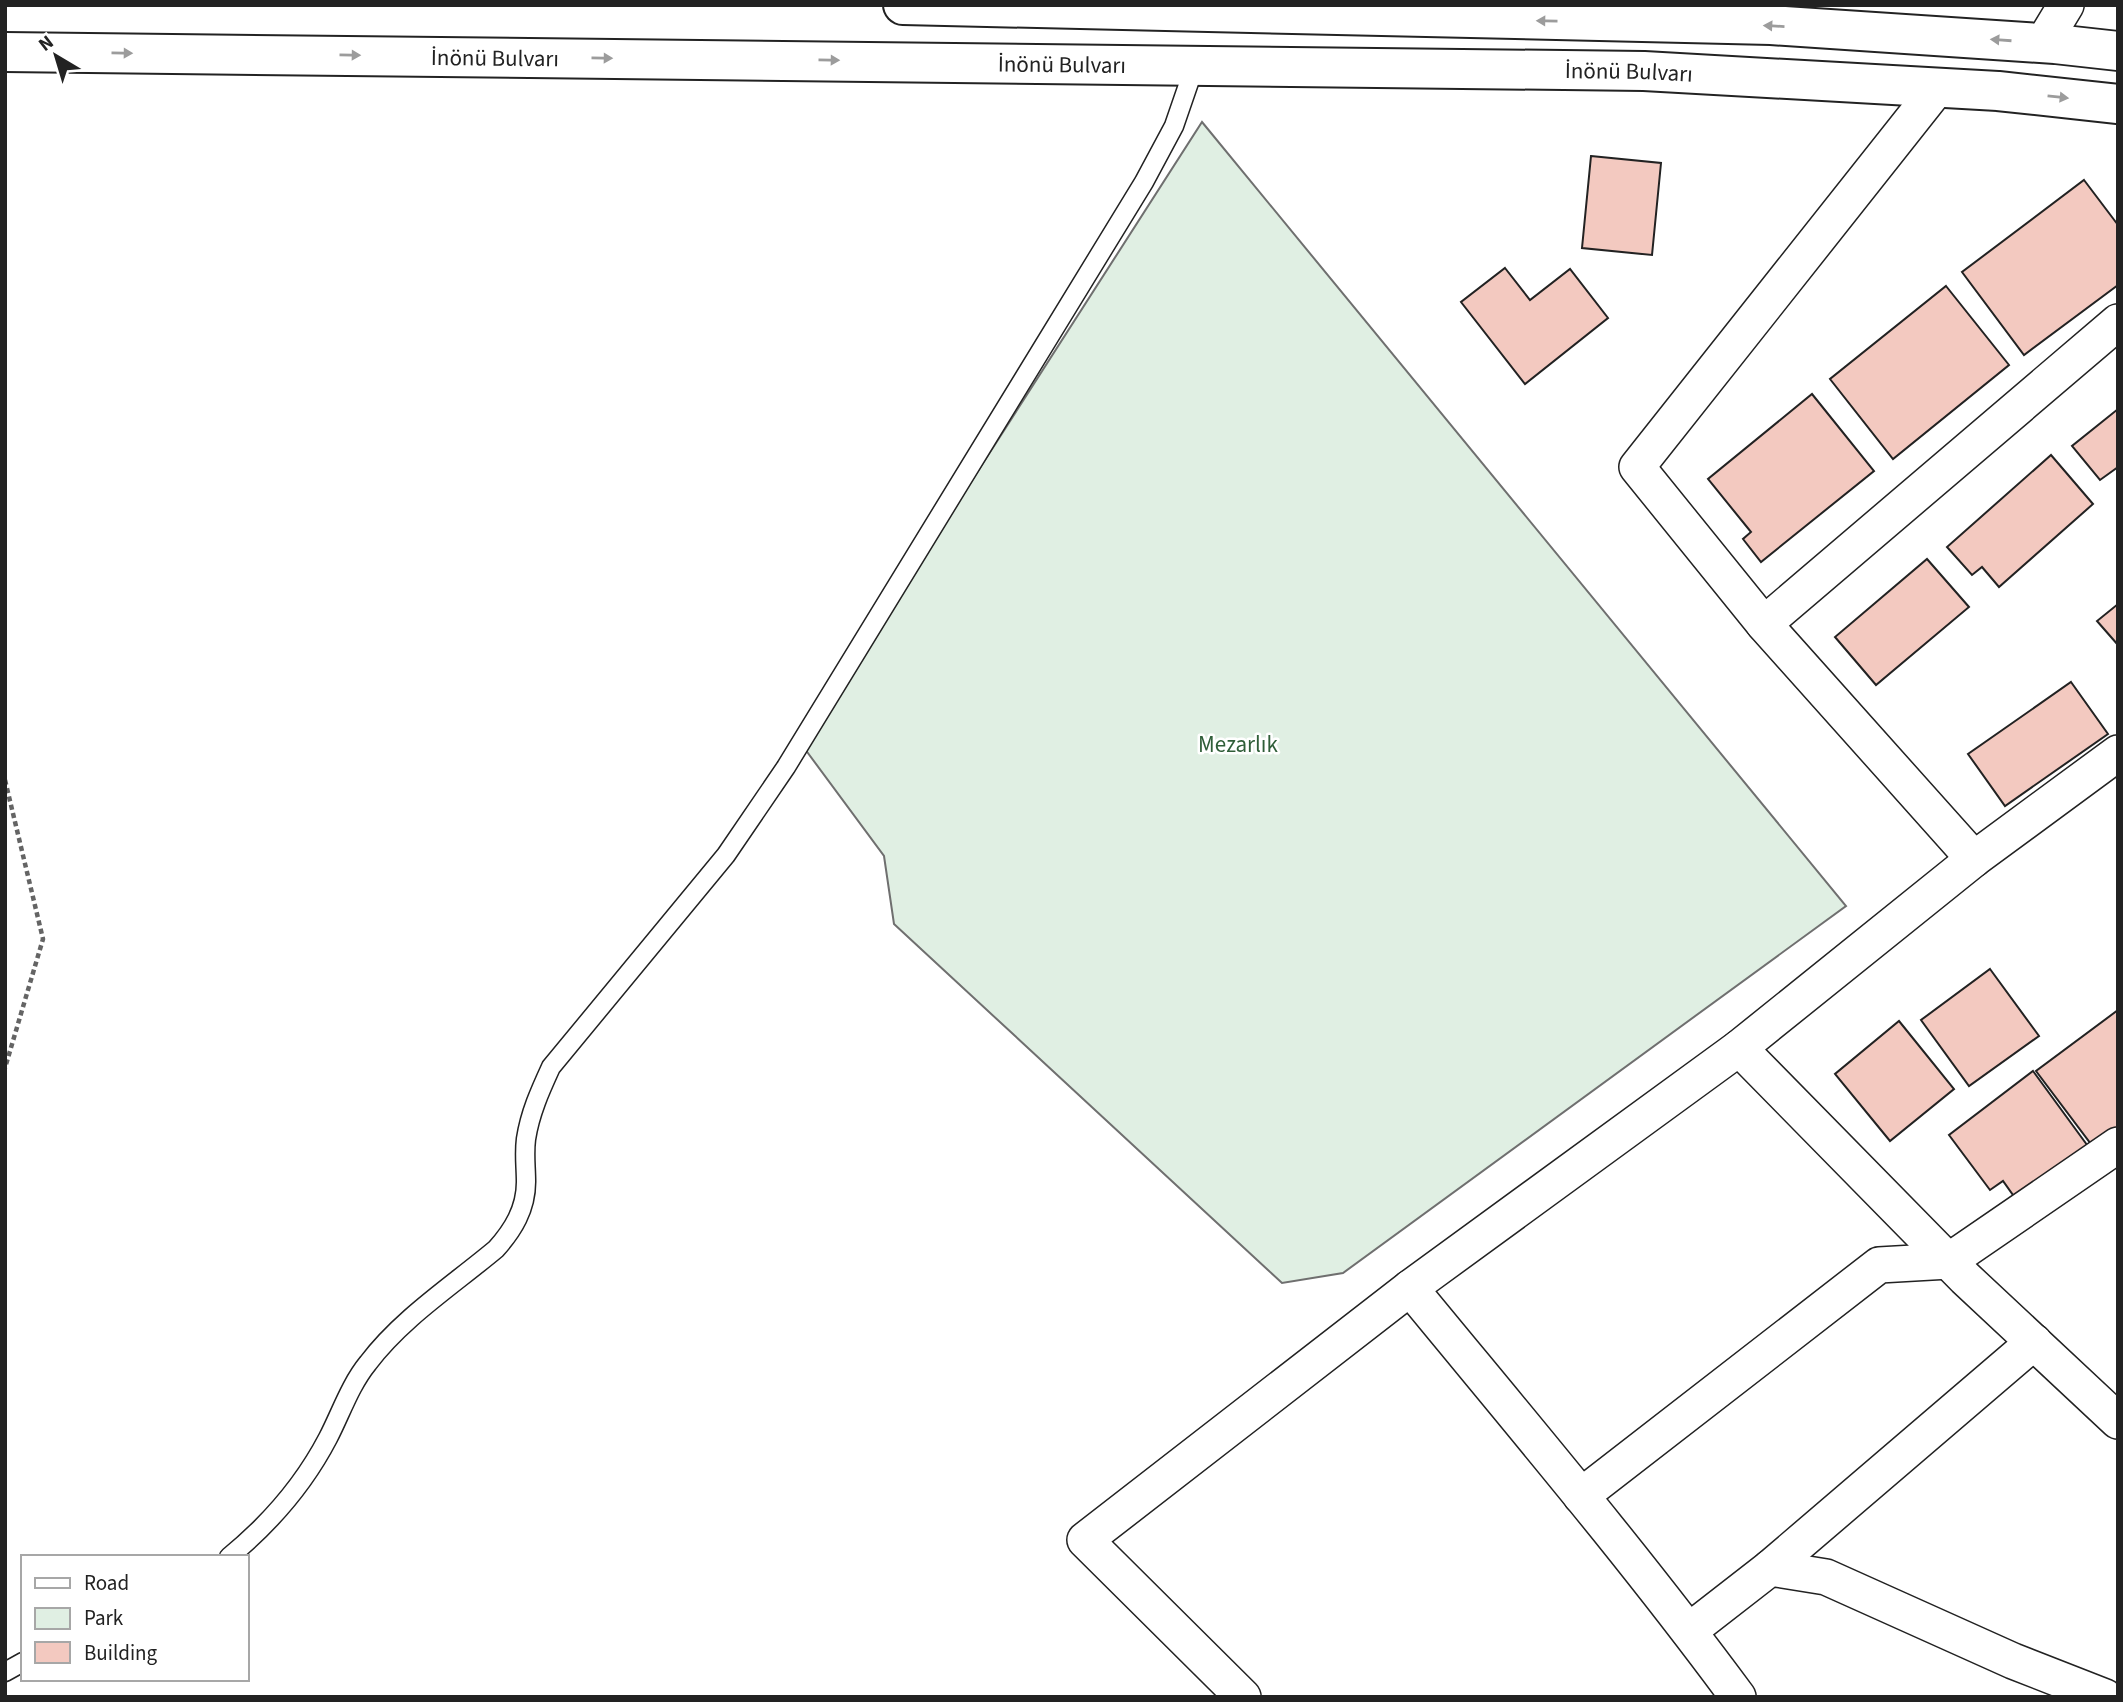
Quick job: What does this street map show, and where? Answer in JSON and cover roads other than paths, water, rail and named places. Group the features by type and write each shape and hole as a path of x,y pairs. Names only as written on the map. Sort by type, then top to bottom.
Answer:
{"main road":[{"path":"903,5 1730,15 1771,25 2043,43 2118,51"},
{"name":"İnönü Bulvarı","path":"5,52 1644,72 1998,91 2118,104"}],"street":[{"path":"2043,43 2066,5"},
{"path":"1938,87 1637,467 1764,624 1974,859"},
{"path":"1764,624 2118,322"},
{"path":"1243,1697 1085,1540 1410,1288 1739,1048 1974,859 2118,753"},
{"path":"1739,1048 1949,1261 2118,1421"},
{"path":"1581,1496 1879,1265 1949,1261 2118,1145"},
{"path":"1410,1288 1581,1496 1738,1697"},
{"path":"1689,1631 1770,1568 2034,1342"},
{"path":"1770,1568 1826,1577 2013,1661 2105,1697"}],"lane":[{"path":"231,1555 277,1510 308,1471 366,1364 387,1340 496,1249 509,1235 524,1201 524,1164 529,1122 538,1094 551,1068 726,855 786,766 1144,182 1174,127 1195,65"},
{"path":"5,1672 21,1663"}],"park label":[{"name":"Mezarlık","path":"1238,744"}]}
